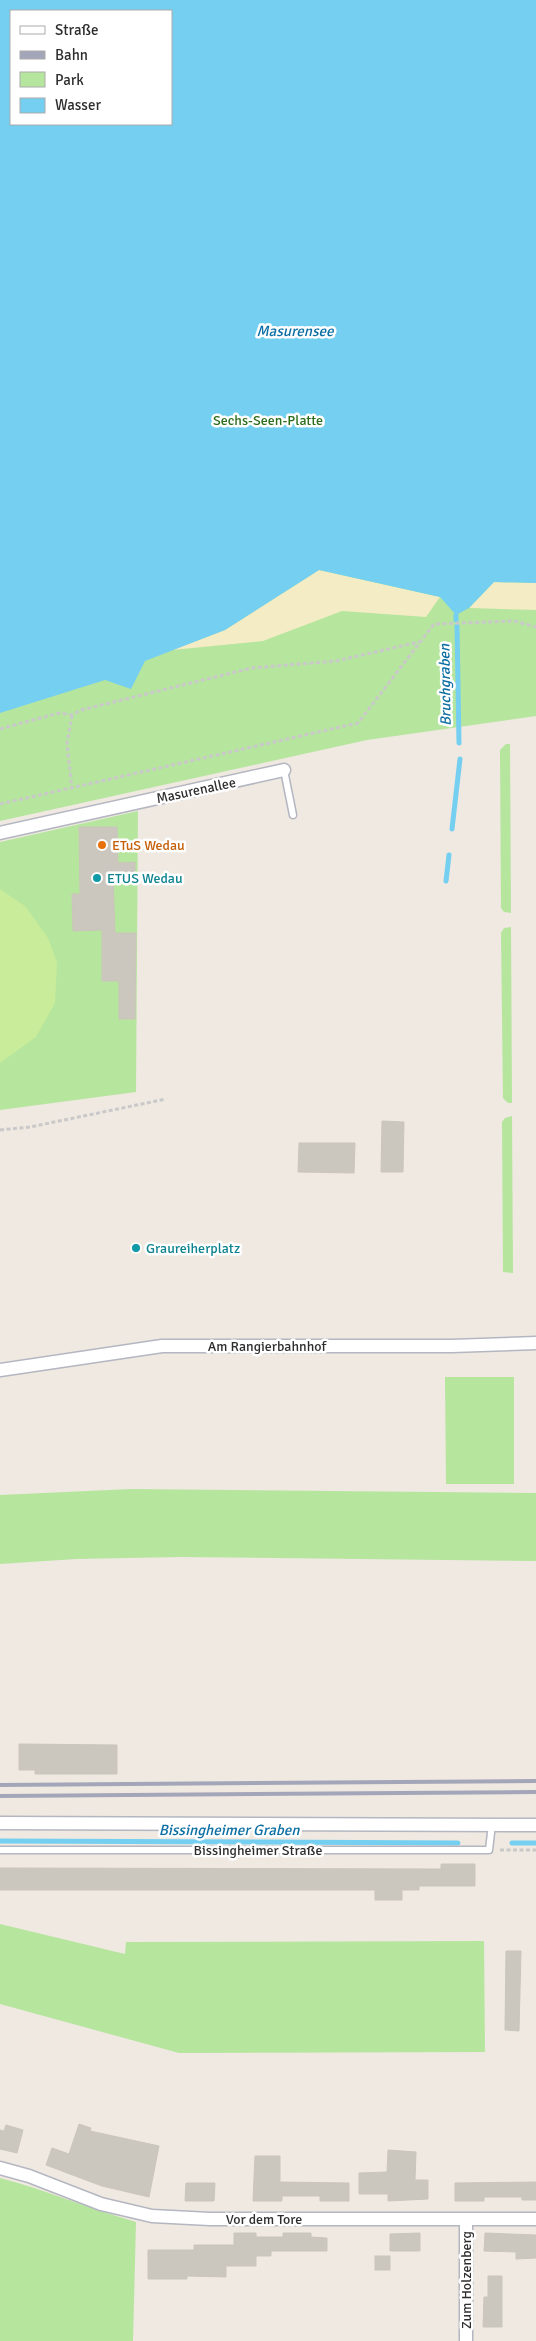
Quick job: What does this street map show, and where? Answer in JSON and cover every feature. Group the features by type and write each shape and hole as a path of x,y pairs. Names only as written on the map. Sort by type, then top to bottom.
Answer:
{"street":[{"name":"Masurenallee","path":"0,833 284,770"},
{"name":"Am Rangierbahnhof","path":"0,1370 162,1346 452,1346 536,1343"},
{"name":"Bissingheimer Straße","path":"0,1823 536,1825"},
{"name":"Vor dem Tore","path":"0,2168 29,2176 101,2204 152,2216 210,2219 536,2219"},
{"name":"Zum Holzenberg","path":"466,2220 466,2341"}],"lane":[{"path":"284,770 293,815"},
{"path":"489,1850 492,1824"},
{"name":"Bissingheimer Straße","path":"0,1850 489,1850"}],"path":[{"path":"0,804 358,723 434,624 514,621 536,627"},
{"path":"0,729 59,713 72,715 81,710 252,668 336,661 420,642"},
{"path":"72,715 67,744 72,789"},
{"path":"0,1130 30,1127 166,1099"},
{"path":"489,1850 536,1850"}],"green space":[{"name":"Masurensee","path":"0,0 536,0 536,716 367,740 0,821"},
{"path":"506,744 510,744 511,913 504,912 501,908 500,750"},
{"path":"138,811 136,1092 0,1110 0,842"},
{"path":"0,889 26,907 48,938 57,962 55,1003 36,1037 0,1063"},
{"path":"511,927 512,1103 508,1103 503,1098 501,933 504,928"},
{"path":"512,1116 513,1273 503,1272 502,1122 505,1118"},
{"path":"445,1377 514,1377 514,1484 446,1484"},
{"path":"131,1489 536,1493 536,1561 180,1557 76,1559 0,1564 0,1495"},
{"path":"0,1924 125,1954 126,1942 484,1941 485,2052 179,2053 0,2004"},
{"path":"0,2178 136,2222 133,2341 0,2341"}],"sand":[{"path":"319,570 440,597 426,617 342,611 263,641 172,650 225,630"},
{"path":"494,582 536,583 536,610 469,608"}],"water":[{"name":"Masurensee","path":"0,0 536,0 536,583 494,582 469,608 456,615 440,597 319,570 225,630 145,661 131,689 105,680 0,713"}],"building":[{"path":"79,827 117,827 118,863 135,862 135,877 113,878 115,933 136,933 135,1019 119,1019 119,981 102,981 102,930 73,931 72,894 80,894"},
{"path":"382,1121 404,1122 403,1172 381,1172"},
{"path":"299,1143 355,1143 354,1173 298,1172"},
{"path":"19,1744 117,1745 117,1774 35,1774 35,1770 19,1770"},
{"path":"441,1864 475,1864 475,1886 419,1886 419,1890 402,1890 402,1900 375,1900 375,1890 0,1890 0,1868 441,1869"},
{"path":"506,1951 521,1951 519,2031 505,2030"},
{"path":"79,2124 91,2128 90,2131 159,2146 149,2197 102,2186 46,2165 52,2148 69,2154"},
{"path":"6,2125 23,2130 17,2153 0,2149 0,2130 4,2131"},
{"path":"388,2150 416,2152 415,2180 428,2180 428,2199 388,2201 388,2194 359,2194 359,2173 387,2172"},
{"path":"255,2156 280,2156 280,2182 349,2183 349,2201 320,2201 320,2196 282,2196 282,2201 253,2201"},
{"path":"536,2182 536,2200 522,2200 522,2197 484,2197 484,2201 455,2201 455,2183"},
{"path":"186,2183 215,2183 214,2201 185,2201"},
{"path":"234,2233 256,2233 256,2237 283,2237 283,2233 311,2233 311,2237 327,2238 327,2251 271,2251 271,2256 256,2256 256,2266 226,2266 226,2277 187,2276 187,2279 148,2279 148,2250 194,2250 194,2245 234,2245"},
{"path":"420,2233 420,2251 390,2251 390,2234"},
{"path":"485,2233 536,2235 536,2258 516,2259 516,2252 484,2251"},
{"path":"375,2256 390,2256 390,2270 375,2270"},
{"path":"488,2276 502,2276 502,2327 483,2327 484,2297 488,2297"}],"waterway":[{"name":"Bruchgraben","path":"456,615 456,620"},
{"name":"Bruchgraben","path":"457,626 459,743"},
{"name":"Bruchgraben","path":"452,829 460,759"},
{"name":"Bruchgraben","path":"446,881 449,855"},
{"name":"Bissingheimer Graben","path":"0,1841 458,1843"},
{"name":"Bissingheimer Graben","path":"512,1843 536,1843"}],"railway":[{"path":"0,1785 536,1781"},
{"path":"0,1796 536,1792"}],"place":[{"name":"ETuS Wedau","path":"102,845"},
{"name":"ETUS Wedau","path":"97,878"},
{"name":"Graureiherplatz","path":"136,1248"}],"park label":[{"name":"Sechs-Seen-Platte","path":"268,420"}]}
